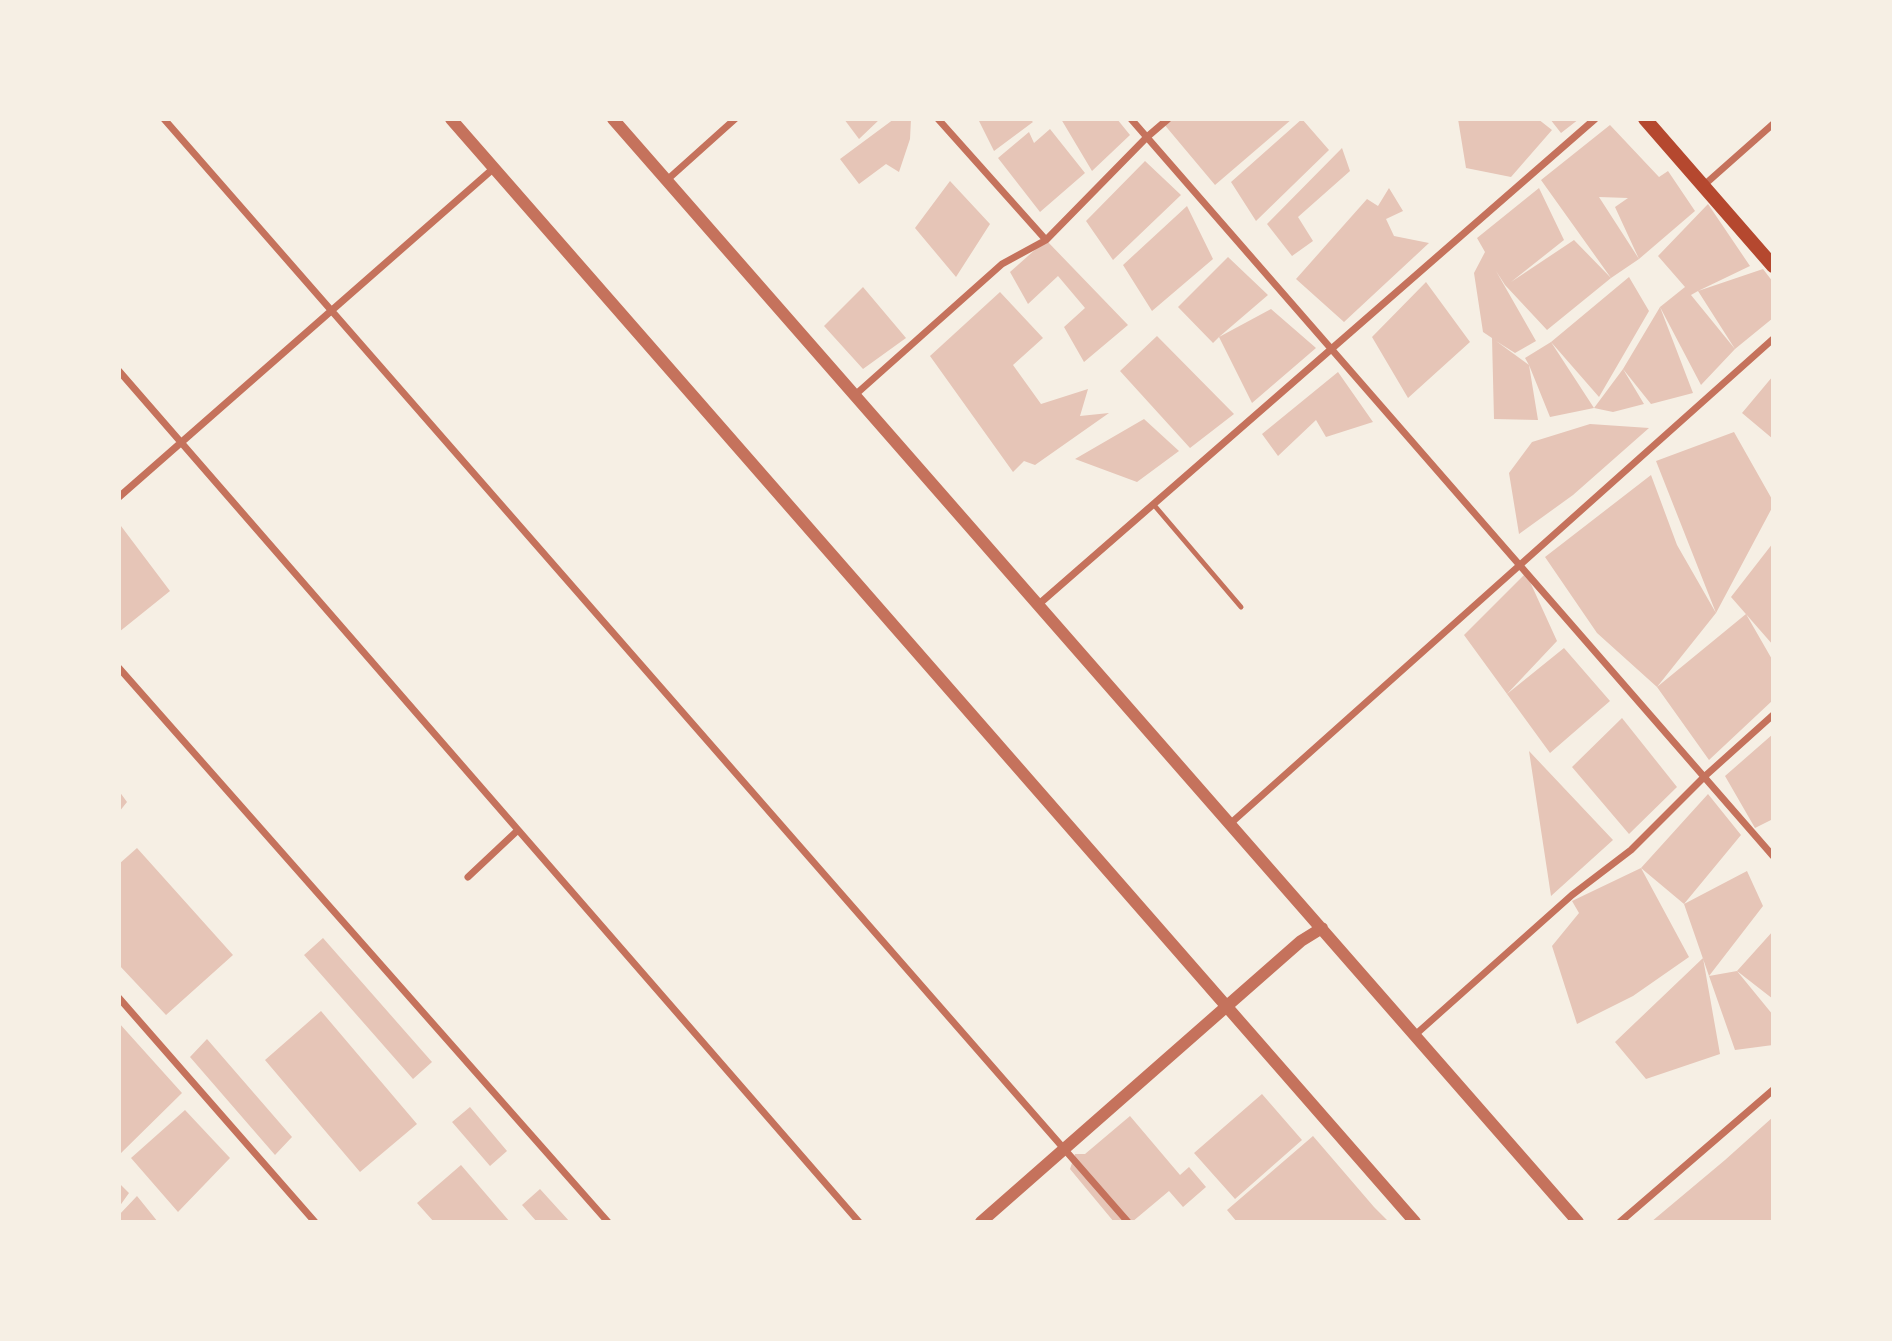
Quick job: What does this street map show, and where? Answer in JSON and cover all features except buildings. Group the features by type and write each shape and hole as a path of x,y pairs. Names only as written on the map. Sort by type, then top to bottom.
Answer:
{"main road":[{"path":"1645,119 1773,266"}],"street":[{"path":"164,119 1128,1222"},
{"path":"451,119 1415,1222"},
{"path":"613,119 1578,1222"},
{"path":"667,180 735,119"},
{"path":"938,119 1046,240"},
{"path":"1131,119 1773,856"},
{"path":"855,395 1002,264 1046,240 1168,119"},
{"path":"1039,604 1595,119"},
{"path":"1703,186 1773,124"},
{"path":"119,497 494,168"},
{"path":"1231,823 1773,339"},
{"path":"119,370 859,1222"},
{"path":"119,668 608,1222"},
{"path":"1415,1035 1572,895 1631,850 1704,777 1773,715"},
{"path":"468,877 518,830"},
{"path":"981,1222 1301,941 1322,928"},
{"path":"119,998 315,1222"},
{"path":"1620,1222 1773,1090"}],"lane":[{"path":"1154,505 1241,607"}]}
